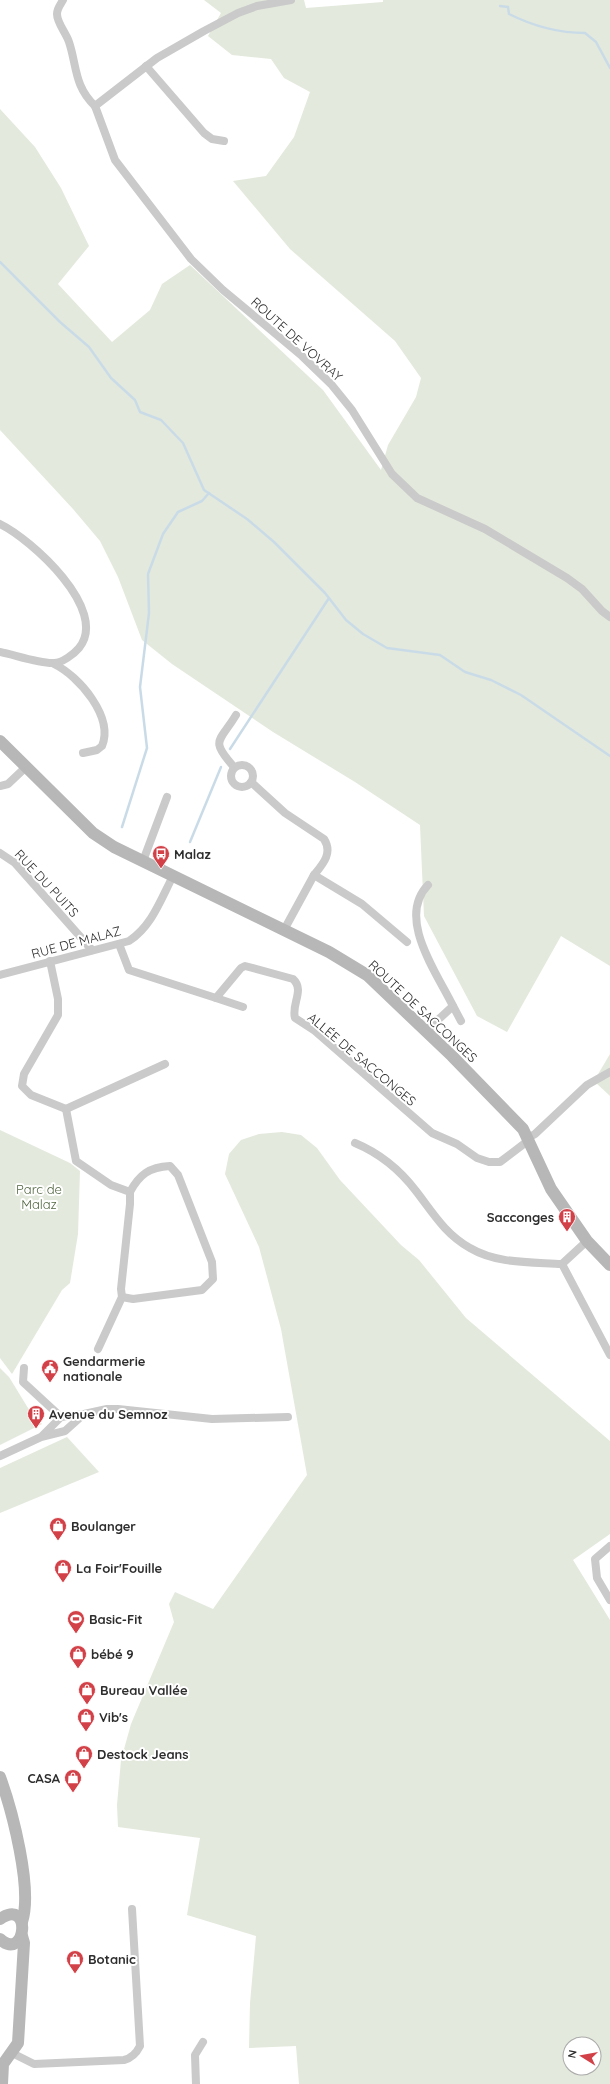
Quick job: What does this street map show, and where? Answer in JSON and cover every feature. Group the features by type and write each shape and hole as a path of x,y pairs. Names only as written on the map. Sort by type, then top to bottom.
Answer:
{"street":[{"name":"ROUTE DE VOVRAY","path":"63,0 58,8 57,18 69,42 76,77 81,87 95,106 115,160 197,266 223,290 302,356 331,384 354,414 394,476 417,498 485,529 567,578 582,589 602,611 610,617"},
{"path":"95,106 157,58 238,13 257,6 291,0"},
{"path":"146,66 204,133 212,139 224,141"},
{"path":"0,524 27,542 52,565 72,590 85,617 86,630 81,645 66,658 54,664"},
{"path":"0,652 54,664 81,684 100,714 105,732 102,746 97,750 83,753"},
{"path":"234,767 221,753 218,744 219,737 236,715"},
{"name":"ROUTE DE SACCONGES","path":"0,741 93,833 114,847 349,962 367,975 426,1031 523,1129 551,1189 587,1241 610,1265"},
{"path":"239,764 249,767 252,771 251,782 242,787 232,782 230,777 234,767 239,764"},
{"path":"0,786 8,784 26,767"},
{"path":"251,782 285,813 324,839 328,845 326,860 314,874 284,930"},
{"path":"143,861 167,797"},
{"name":"RUE DU PUITS","path":"0,853 15,863 92,950"},
{"path":"314,874 362,904 407,942"},
{"name":"RUE DE MALAZ","path":"0,975 129,941 142,931 157,907 173,876"},
{"path":"428,885 418,897 416,926 422,944 461,1021"},
{"path":"119,944 129,970 243,1007"},
{"path":"50,961 58,999 58,1015 24,1074 22,1086 31,1095 66,1110 165,1064"},
{"name":"ALLÉE DE SACCONGES","path":"216,998 241,968 245,966 293,979 298,985 299,990 294,1009 294,1018 315,1031 432,1133 457,1144 477,1158 489,1162 500,1162 528,1139"},
{"path":"426,1031 453,1006"},
{"path":"528,1139 587,1085 610,1072"},
{"path":"66,1110 76,1161 111,1185 130,1192"},
{"path":"354,1143 376,1154 395,1168 417,1192 443,1228 470,1248 499,1259 562,1264 587,1241"},
{"path":"98,1349 122,1297 121,1289 130,1192 137,1178 157,1166 170,1166 178,1175 212,1262 213,1279 202,1290 134,1299 122,1297"},
{"path":"562,1264 610,1354"},
{"path":"24,1368 23,1382 62,1417"},
{"path":"41,1437 62,1417 112,1409 212,1419 288,1417"},
{"path":"0,1456 41,1437 65,1431 84,1414"},
{"path":"610,1546 595,1559 597,1578 610,1600"},
{"path":"0,1778 8,1803 22,1868 24,1913 22,1922 24,1931 22,1936 13,1943 0,1939"},
{"path":"12,2054 34,2064 124,2060 133,2056 140,2046 132,1908"},
{"path":"0,1919 11,1915 22,1922"},
{"path":"2,2084 2,2062 12,2054 18,2043 24,1943 22,1936"},
{"path":"196,2084 195,2055 202,2042"}],"green space":[{"path":"204,0 304,0 306,8 383,2 383,0 610,0 610,966 561,936 507,1032 477,1016 424,916 420,825 355,782 273,732 172,664 142,640 118,577 100,541 73,509 0,430 0,109 35,147 61,188 89,246 58,284 112,342 150,310 162,284 190,265 323,390 381,470 388,445 416,397 421,378 395,341 290,249 233,181 266,176 294,137 310,92 284,78 271,59 232,55 208,36 221,13"},
{"path":"610,1054 610,1096 594,1081"},
{"name":"Parc de Malaz","path":"0,1130 70,1163 80,1171 78,1234 70,1283 62,1290 12,1374 0,1358"},
{"path":"282,1132 301,1135 317,1148 340,1180 401,1245 419,1260 466,1318 610,1441 610,1534 573,1560 610,1620 610,2084 299,2084 296,2046 249,2048 250,2003 256,1936 187,1915 200,1838 118,1827 117,1805 121,1760 131,1724 174,1622 169,1604 175,1592 213,1609 307,1475 281,1329 259,1247 225,1174 229,1154 241,1140 259,1134"},
{"path":"0,1368 9,1377 28,1408 42,1424 0,1445"},
{"path":"67,1437 99,1472 0,1513 0,1468"}],"waterway":[{"path":"500,6 508,7 509,14 536,25 565,32 585,33 596,42 610,68"},
{"path":"0,262 60,322 89,347 111,378 135,400 140,412 161,420 183,443 204,490 247,519 274,542 325,593 346,620 363,634 387,648 440,655 465,672 491,680 521,695 610,756"},
{"path":"122,827 147,748 140,687 149,613 148,574 163,534 178,512 202,501 209,493"},
{"path":"230,749 329,598"},
{"path":"190,842 221,767"}],"place":[{"name":"Malaz","path":"161,869"},
{"name":"Sacconges","path":"567,1232"},
{"name":"Gendarmerie nationale","path":"50,1383"},
{"name":"Avenue du Semnoz","path":"36,1429"},
{"name":"Boulanger","path":"58,1541"},
{"name":"La Foir'Fouille","path":"63,1583"},
{"name":"Basic-Fit","path":"76,1634"},
{"name":"bébé 9","path":"78,1669"},
{"name":"Bureau Vallée","path":"87,1705"},
{"name":"Vib's","path":"86,1732"},
{"name":"Destock Jeans","path":"84,1769"},
{"name":"CASA","path":"73,1793"},
{"name":"Botanic","path":"75,1974"}]}
